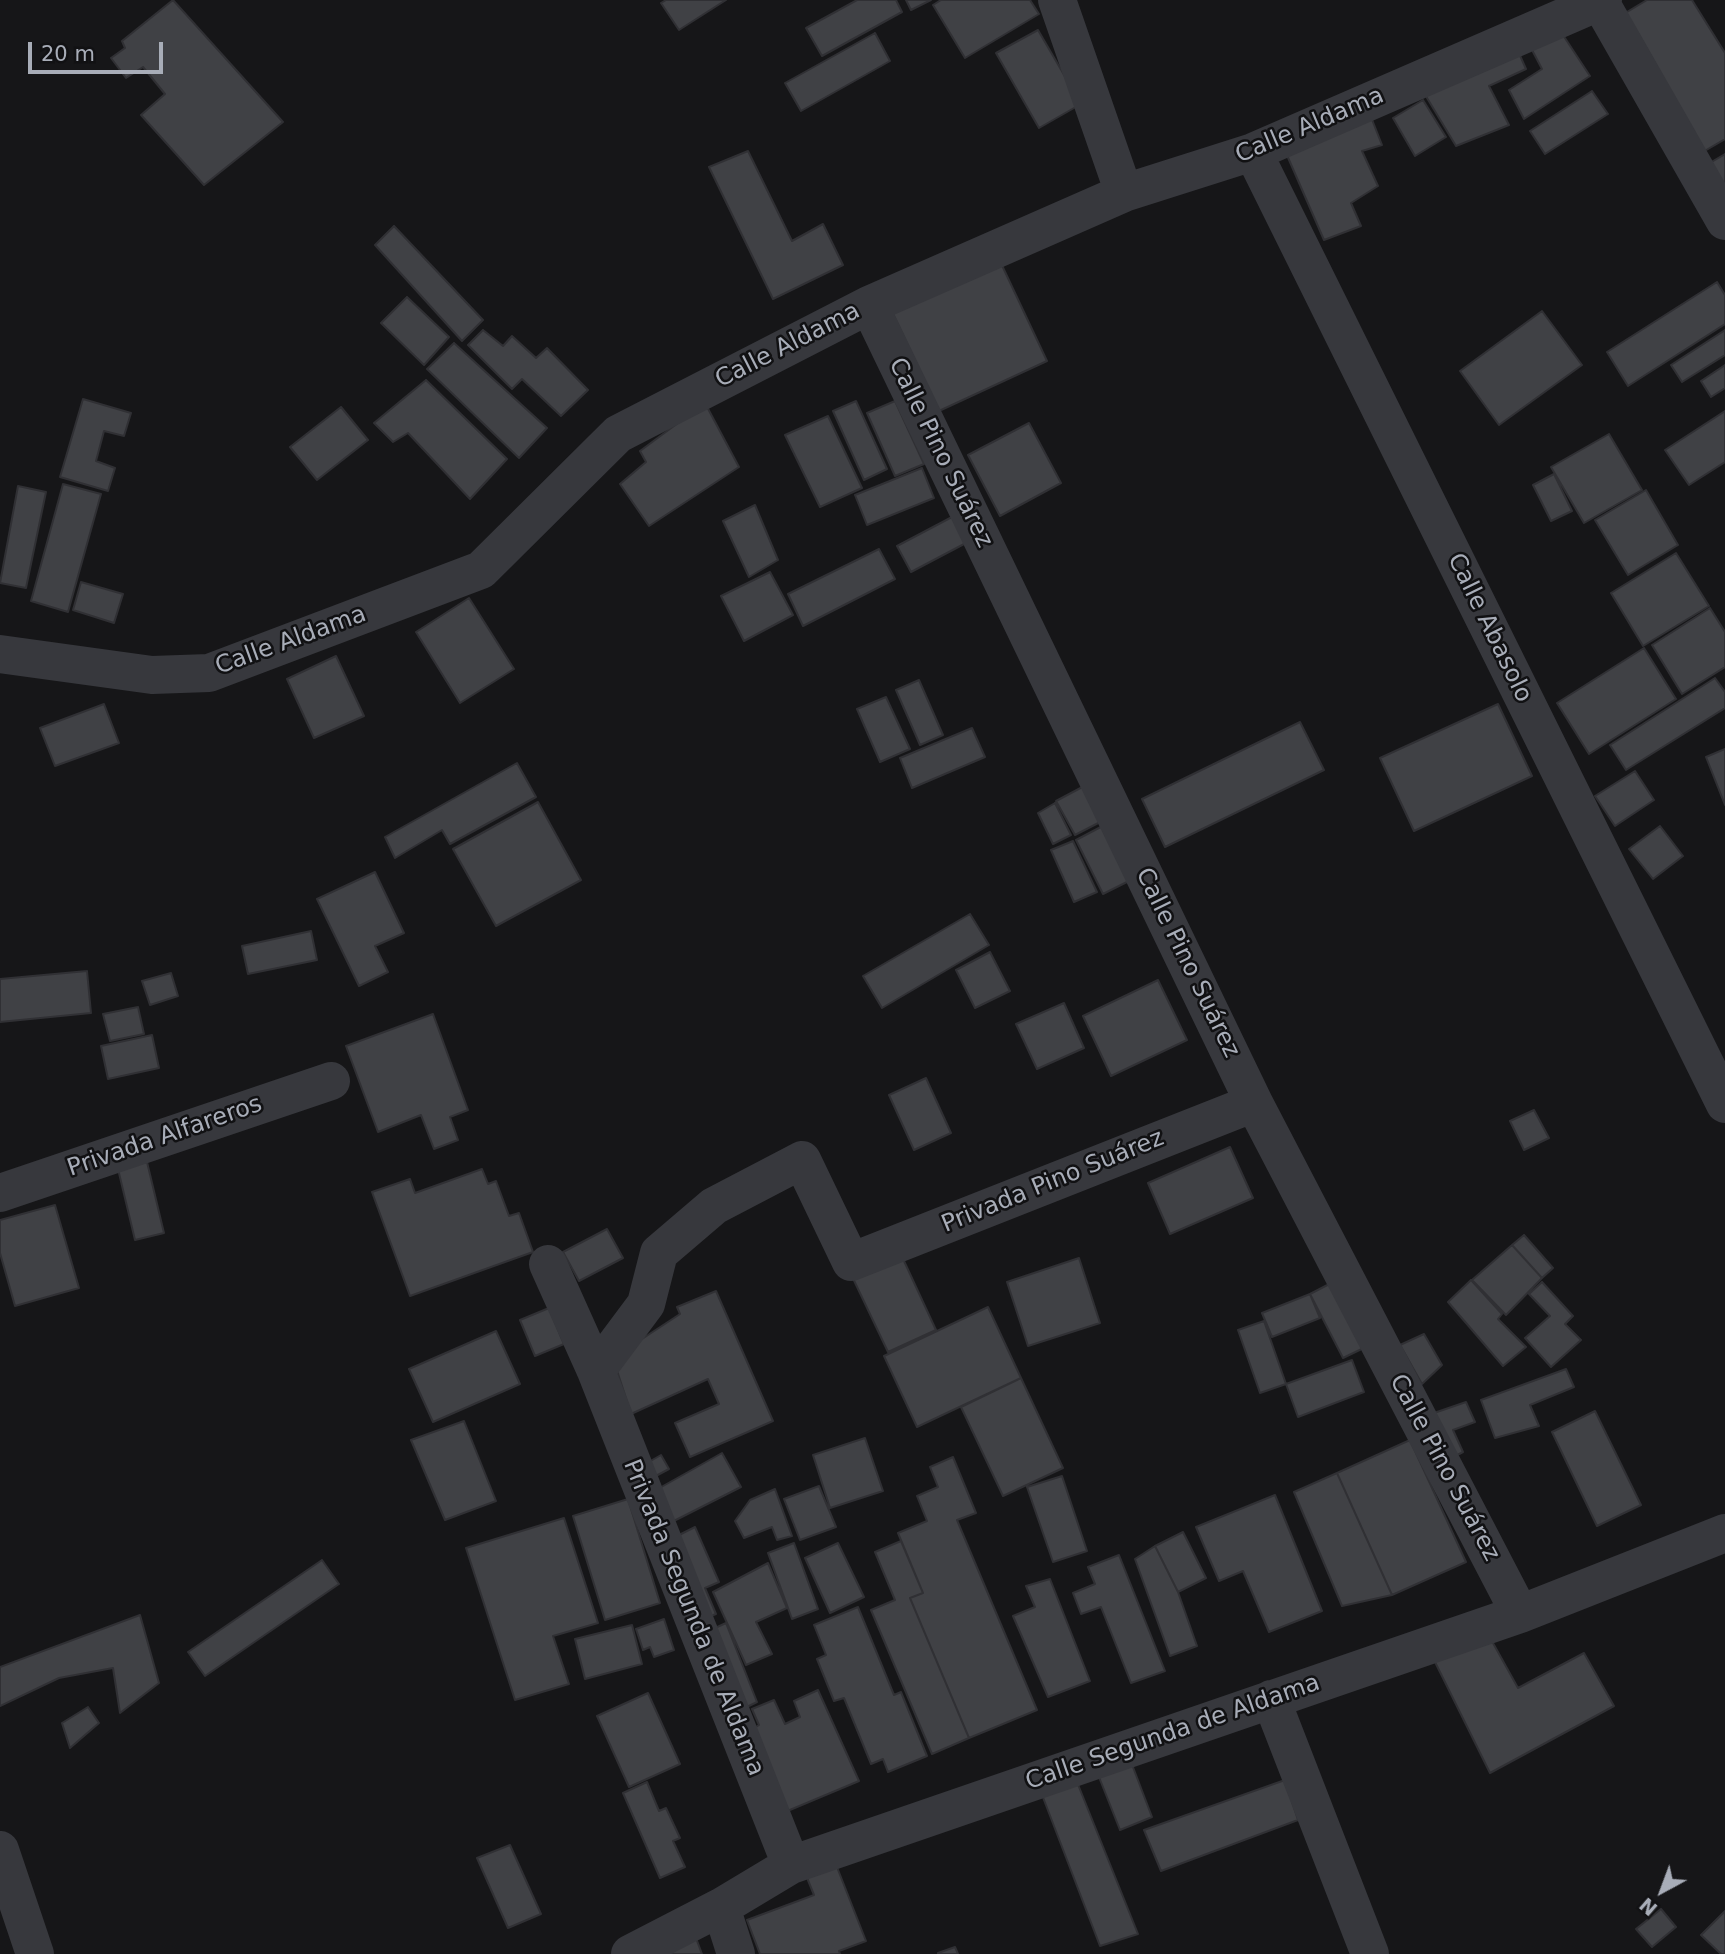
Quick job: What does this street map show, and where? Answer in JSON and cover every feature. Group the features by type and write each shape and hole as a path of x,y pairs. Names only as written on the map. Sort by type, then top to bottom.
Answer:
{"street":[{"path":"1057,0 1124,193"},
{"path":"1601,1 1725,221"},
{"name":"Calle Aldama","path":"0,654 152,675 209,673 481,570 618,434 869,305 1124,193 1253,152 1601,1"},
{"name":"Calle Abasolo","path":"1253,152 1725,1104"},
{"name":"Calle Pino Suárez","path":"869,305 1254,1103 1520,1614"},
{"name":"Privada Alfareros","path":"0,1194 331,1081"},
{"name":"Privada Pino Suárez","path":"596,1371 646,1304 659,1252 715,1206 802,1160 851,1262 1254,1103"},
{"name":"Privada Segunda de Aldama","path":"548,1264 596,1371 791,1865"},
{"name":"Calle Segunda de Aldama","path":"630,1954 721,1908 791,1865 1520,1614 1725,1533"},
{"path":"1271,1699 1370,1954"},
{"path":"0,1850 35,1954"},
{"path":"721,1908 736,1954"}],"building":[{"path":"173,0 283,122 204,185 141,115 165,94 143,67 126,78 111,58 125,48 122,41"},
{"path":"666,0 726,0 679,30 661,3"},
{"path":"857,0 896,0 902,12 822,56 806,28"},
{"path":"906,0 931,0 911,10"},
{"path":"941,0 1030,0 1039,14 965,58 933,5"},
{"path":"1647,0 1692,0 1725,53 1725,139 1696,156 1612,21"},
{"path":"1038,30 1081,104 1039,128 996,53"},
{"path":"1561,32 1590,76 1524,119 1509,90 1542,69 1531,48"},
{"path":"875,33 890,61 801,111 785,83"},
{"path":"1518,51 1526,69 1489,86 1509,125 1456,146 1424,93"},
{"path":"1592,91 1608,114 1545,154 1530,131"},
{"path":"1423,100 1446,137 1415,156 1393,118"},
{"path":"1371,117 1382,145 1362,151 1378,186 1351,203 1361,226 1324,240 1286,153"},
{"path":"748,151 792,241 823,224 843,265 773,299 709,167"},
{"path":"1725,154 1725,193 1708,164"},
{"path":"394,226 483,320 462,341 375,245"},
{"path":"999,259 1047,361 939,411 891,310"},
{"path":"1717,282 1725,295 1725,324 1628,386 1607,352"},
{"path":"407,297 449,337 424,365 381,323"},
{"path":"1542,311 1582,365 1499,425 1460,371"},
{"path":"483,330 503,346 512,336 536,358 547,348 588,390 561,416 522,379 512,389 468,345"},
{"path":"1725,330 1725,355 1682,382 1671,365"},
{"path":"454,343 547,428 519,458 427,369"},
{"path":"1725,365 1725,388 1711,397 1701,381"},
{"path":"426,380 507,459 470,499 408,433 393,442 374,423"},
{"path":"83,399 131,413 124,436 104,431 96,461 115,468 108,491 60,477"},
{"path":"856,401 887,469 864,480 833,411"},
{"path":"895,401 924,464 895,476 867,413"},
{"path":"705,403 739,467 649,526 620,484 646,462 640,451"},
{"path":"341,407 368,440 317,480 290,447"},
{"path":"1725,411 1725,462 1689,485 1665,450"},
{"path":"828,416 862,488 820,507 785,435"},
{"path":"1029,423 1061,483 1000,516 968,455"},
{"path":"1609,434 1642,490 1584,523 1551,467"},
{"path":"922,468 934,498 867,525 855,495"},
{"path":"1554,474 1572,511 1551,521 1533,485"},
{"path":"63,484 101,494 68,612 31,601"},
{"path":"18,486 46,492 26,588 0,583"},
{"path":"1646,490 1678,545 1628,575 1595,520"},
{"path":"755,505 778,560 749,577 723,521"},
{"path":"952,517 966,543 911,572 897,546"},
{"path":"879,549 895,579 803,626 788,594"},
{"path":"1676,553 1709,606 1643,646 1611,593"},
{"path":"770,572 793,615 744,641 721,596"},
{"path":"81,582 123,594 114,623 73,610"},
{"path":"469,598 514,669 460,703 416,632"},
{"path":"1710,608 1725,632 1725,667 1682,694 1652,645"},
{"path":"1644,648 1676,699 1589,754 1557,703"},
{"path":"336,656 364,716 314,738 287,679"},
{"path":"1715,678 1725,692 1725,708 1626,770 1610,745"},
{"path":"919,680 943,735 920,745 896,690"},
{"path":"886,697 910,749 880,762 857,709"},
{"path":"104,704 119,743 55,766 40,728"},
{"path":"1498,704 1532,776 1414,831 1380,758"},
{"path":"1300,722 1324,770 1165,847 1142,799"},
{"path":"972,728 985,757 912,788 900,758"},
{"path":"1725,749 1725,805 1706,757"},
{"path":"517,763 536,797 450,844 442,830 395,858 385,837"},
{"path":"1635,771 1654,800 1615,826 1595,796"},
{"path":"1088,784 1108,818 1075,835 1056,801"},
{"path":"538,802 581,880 496,926 453,849"},
{"path":"1055,803 1071,835 1053,844 1038,813"},
{"path":"1114,820 1141,875 1103,894 1076,840"},
{"path":"1660,826 1683,856 1653,879 1629,849"},
{"path":"1073,841 1097,892 1074,902 1051,850"},
{"path":"375,872 404,933 375,946 388,972 359,986 317,899"},
{"path":"970,914 989,945 882,1008 863,976"},
{"path":"311,931 317,960 248,974 242,946"},
{"path":"990,952 1010,991 975,1008 956,970"},
{"path":"87,971 91,1013 0,1022 0,979"},
{"path":"171,973 178,996 150,1005 142,981"},
{"path":"1158,980 1187,1040 1111,1076 1083,1016"},
{"path":"1064,1003 1084,1048 1037,1069 1016,1024"},
{"path":"138,1007 144,1034 110,1041 103,1014"},
{"path":"433,1014 468,1110 450,1117 458,1140 434,1149 421,1115 378,1132 346,1046"},
{"path":"152,1035 159,1068 108,1079 101,1046"},
{"path":"926,1078 951,1133 914,1150 889,1095"},
{"path":"1534,1110 1549,1138 1524,1150 1510,1121"},
{"path":"1230,1147 1253,1198 1170,1234 1148,1183"},
{"path":"147,1162 164,1233 135,1240 118,1169"},
{"path":"482,1169 488,1184 496,1181 509,1216 519,1213 533,1252 410,1296 372,1192 410,1179 415,1193"},
{"path":"55,1205 79,1288 15,1306 0,1253 0,1220"},
{"path":"607,1229 623,1258 579,1281 563,1252"},
{"path":"1524,1235 1553,1268 1542,1278 1512,1245"},
{"path":"1512,1245 1542,1278 1506,1315 1472,1280"},
{"path":"898,1248 936,1330 888,1352 849,1270"},
{"path":"1079,1258 1100,1323 1028,1346 1007,1282"},
{"path":"1337,1280 1370,1345 1343,1358 1310,1294"},
{"path":"1471,1280 1502,1314 1498,1319 1526,1347 1503,1366 1448,1302"},
{"path":"1542,1282 1573,1316 1565,1324 1581,1340 1551,1367 1525,1338 1550,1316 1529,1294"},
{"path":"716,1291 773,1421 690,1457 675,1423 719,1404 708,1379 631,1414 613,1358 680,1314 677,1307"},
{"path":"1310,1294 1320,1318 1272,1337 1262,1313"},
{"path":"988,1307 1021,1378 917,1427 884,1356"},
{"path":"549,1308 564,1344 535,1356 520,1320"},
{"path":"1264,1321 1286,1384 1260,1393 1238,1330"},
{"path":"496,1331 520,1384 433,1422 409,1369"},
{"path":"1424,1334 1442,1365 1422,1384 1400,1345"},
{"path":"1352,1360 1364,1392 1298,1417 1286,1384"},
{"path":"1566,1369 1574,1387 1530,1405 1539,1426 1495,1438 1481,1400"},
{"path":"1021,1378 1063,1468 1003,1496 961,1407"},
{"path":"1466,1402 1475,1422 1453,1430 1463,1452 1452,1458 1434,1413"},
{"path":"1595,1411 1641,1505 1597,1526 1552,1432"},
{"path":"464,1421 496,1501 445,1520 411,1440"},
{"path":"865,1438 883,1491 830,1508 813,1455"},
{"path":"1410,1440 1466,1562 1392,1595 1337,1473"},
{"path":"722,1453 741,1487 660,1528 647,1495"},
{"path":"661,1455 669,1469 654,1477 647,1463"},
{"path":"953,1457 976,1513 957,1520 1037,1710 969,1738 910,1598 923,1593 898,1533 927,1521 917,1496 938,1487 930,1467"},
{"path":"1337,1473 1392,1595 1342,1606 1294,1492"},
{"path":"1062,1476 1087,1551 1053,1562 1027,1487"},
{"path":"819,1486 836,1527 800,1540 784,1499"},
{"path":"775,1489 792,1536 777,1540 772,1527 744,1538 735,1521 750,1500"},
{"path":"1275,1495 1322,1611 1269,1632 1243,1571 1219,1581 1196,1527"},
{"path":"628,1499 660,1603 605,1620 573,1516"},
{"path":"564,1518 598,1623 553,1636 569,1684 515,1700 466,1548"},
{"path":"695,1527 719,1582 705,1588 716,1614 696,1622 665,1542"},
{"path":"1183,1532 1206,1578 1178,1592 1155,1546"},
{"path":"901,1541 923,1593 910,1598 969,1738 932,1754 871,1610 895,1600 875,1552"},
{"path":"794,1543 818,1609 792,1619 768,1553"},
{"path":"838,1543 864,1597 830,1613 805,1558"},
{"path":"1155,1546 1178,1592 1197,1646 1170,1656 1135,1559"},
{"path":"1119,1555 1165,1671 1131,1683 1101,1607 1081,1614 1073,1593 1095,1584 1088,1567"},
{"path":"322,1560 339,1584 205,1676 188,1652"},
{"path":"768,1563 787,1608 756,1622 772,1654 746,1665 713,1592"},
{"path":"1050,1579 1090,1681 1048,1697 1013,1616 1035,1607 1026,1586"},
{"path":"858,1607 894,1695 901,1692 927,1756 888,1772 883,1759 871,1764 844,1698 834,1701 817,1659 826,1655 814,1625"},
{"path":"140,1615 159,1683 120,1713 113,1668 59,1678 0,1706 0,1667"},
{"path":"664,1619 674,1650 654,1657 650,1647 643,1650 636,1629"},
{"path":"726,1623 757,1702 735,1713 702,1634"},
{"path":"632,1625 642,1664 585,1679 575,1639"},
{"path":"1488,1634 1518,1688 1584,1653 1614,1706 1490,1773 1434,1660"},
{"path":"818,1690 859,1781 778,1815 745,1734 759,1725 752,1709 774,1700 785,1724 800,1717 794,1701"},
{"path":"648,1693 680,1764 629,1787 597,1716"},
{"path":"88,1707 99,1723 70,1748 62,1723"},
{"path":"1128,1754 1152,1817 1120,1830 1095,1767"},
{"path":"1073,1772 1138,1934 1100,1946 1039,1787"},
{"path":"1285,1780 1298,1820 1161,1871 1144,1830"},
{"path":"647,1782 659,1811 666,1808 680,1838 673,1841 685,1867 660,1878 623,1793"},
{"path":"510,1845 541,1914 508,1928 477,1858"},
{"path":"833,1857 866,1941 839,1951 840,1954 760,1954 747,1920 814,1895 803,1868"},
{"path":"1661,1909 1676,1927 1652,1947 1636,1929"},
{"path":"1725,1911 1725,1954 1721,1954 1701,1935"},
{"path":"693,1930 702,1954 663,1954"},
{"path":"955,1947 958,1954 938,1954 938,1953"}]}
